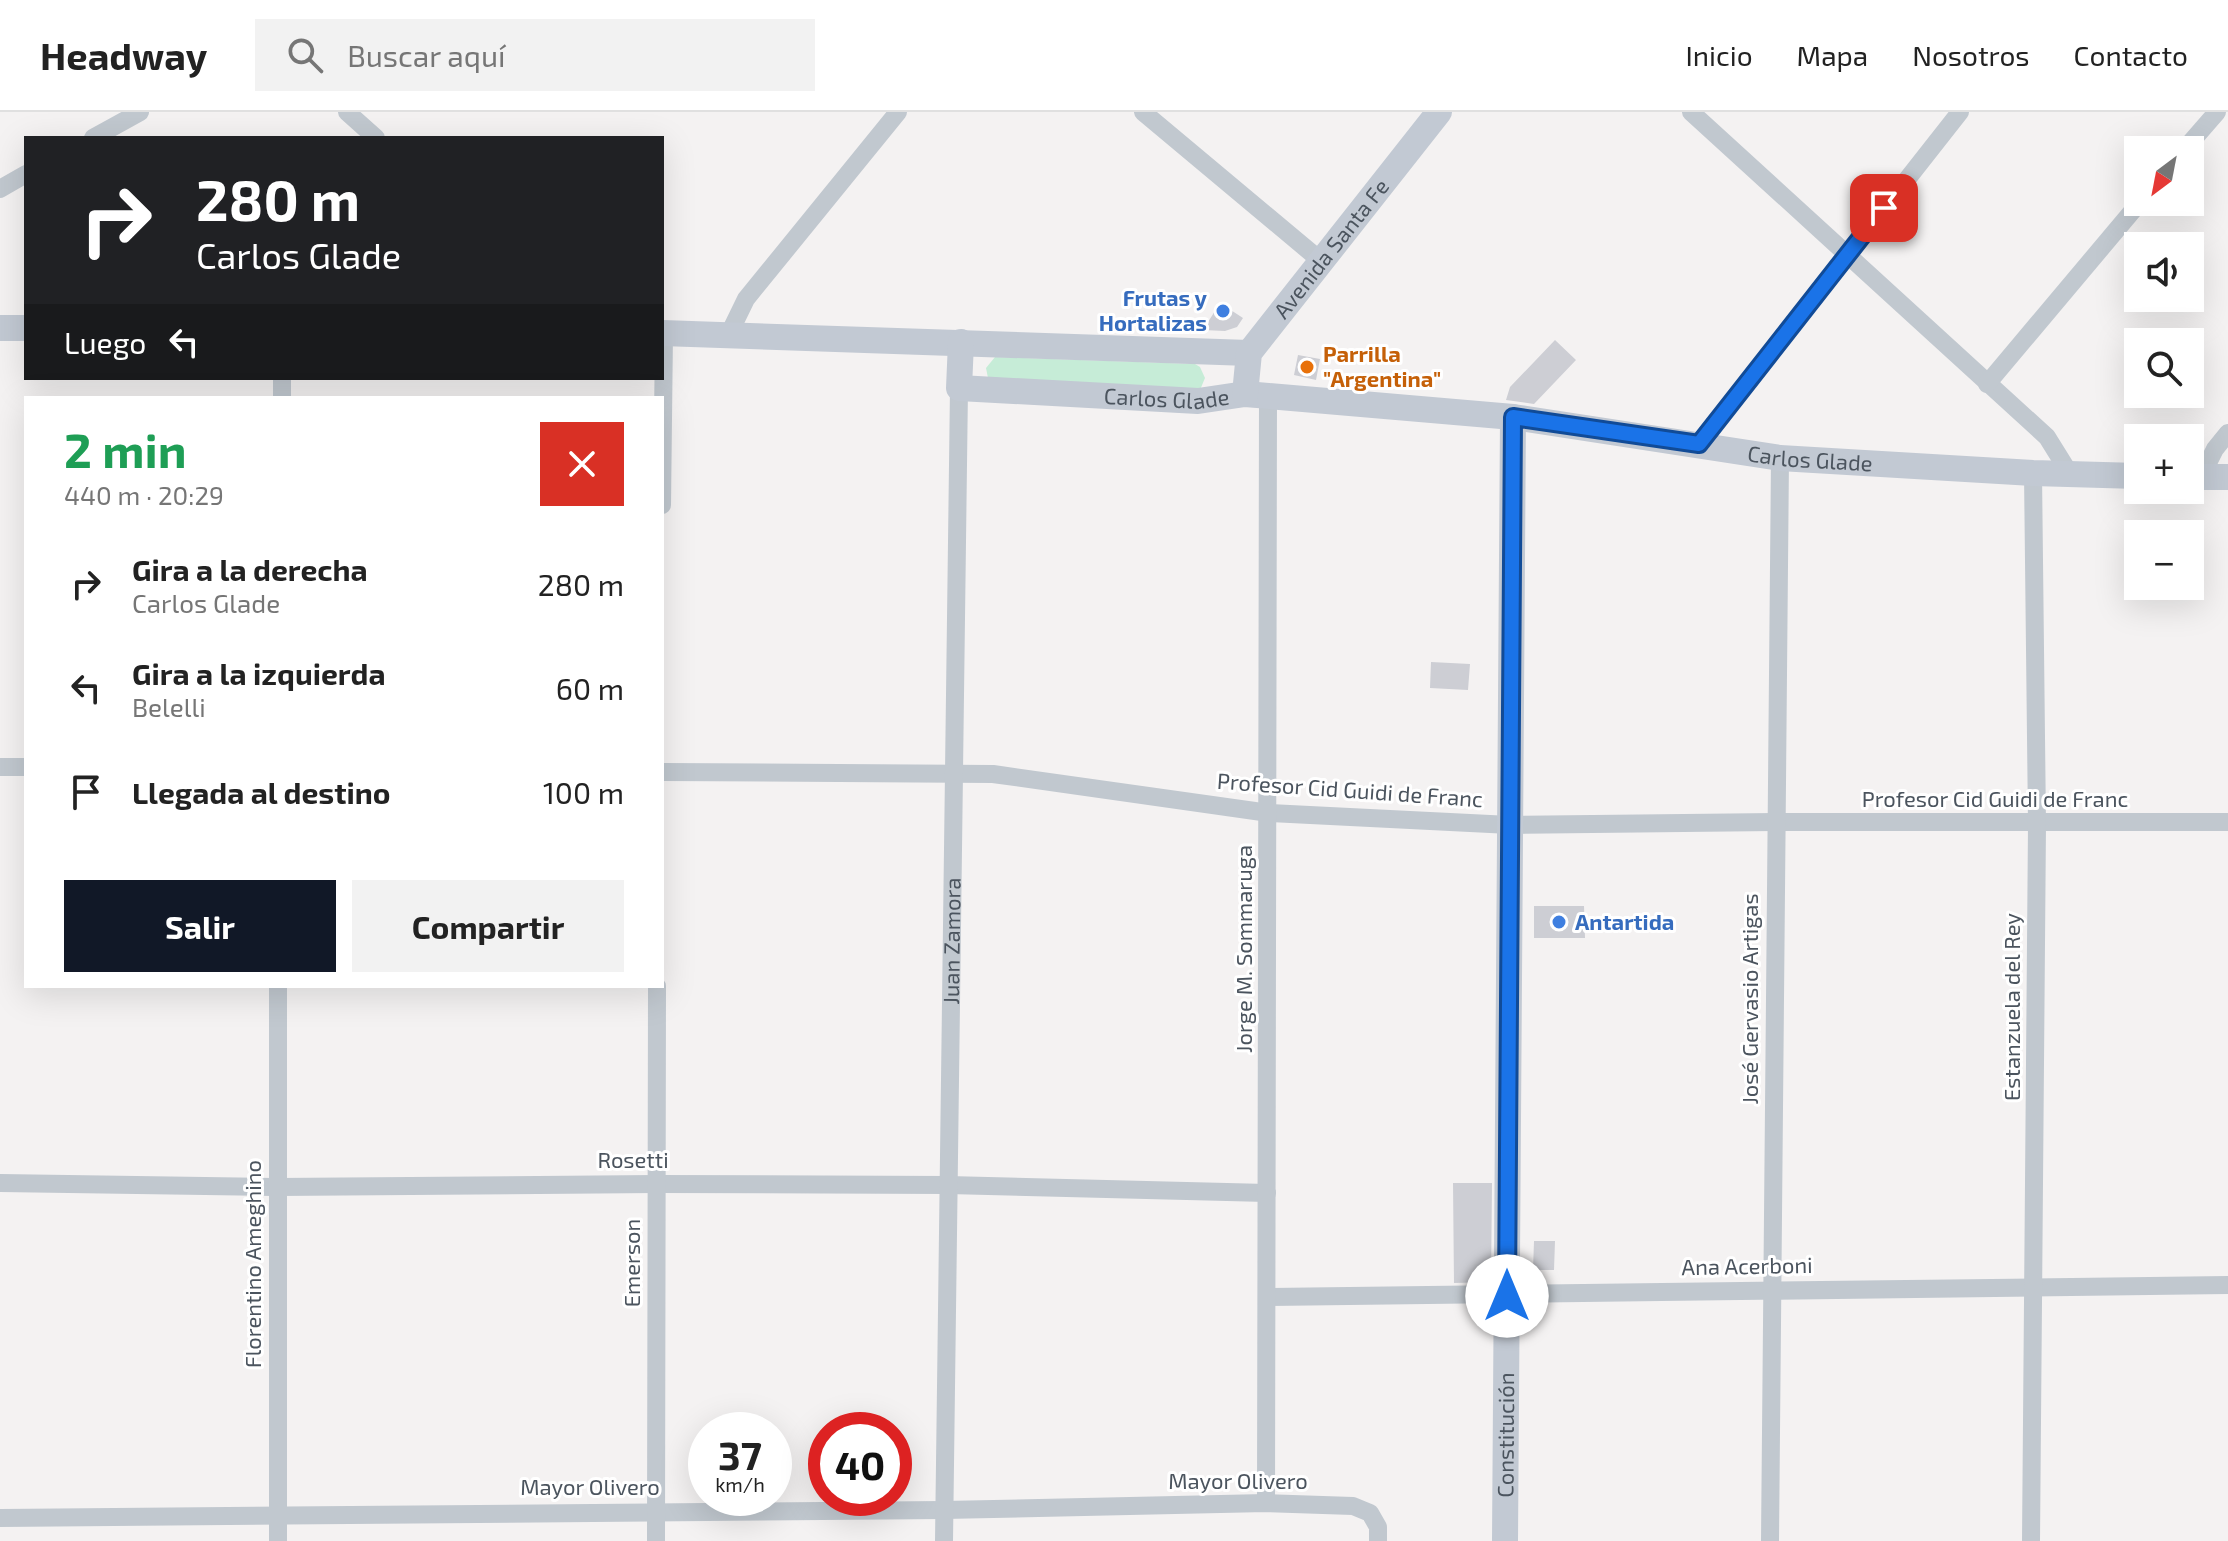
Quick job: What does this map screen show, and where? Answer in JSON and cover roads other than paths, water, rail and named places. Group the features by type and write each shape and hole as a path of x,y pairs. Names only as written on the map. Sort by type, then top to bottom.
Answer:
{"street":[{"path":"97,136 140,112"},
{"path":"347,112 374,136"},
{"path":"729,334 746,299 898,112"},
{"path":"1143,112 1321,261"},
{"name":"Avenida Santa Fe","path":"1249,353 1439,112"},
{"path":"1691,112 2047,437 2070,474"},
{"path":"1699,444 1960,112"},
{"path":"2196,136 2217,112"},
{"path":"0,189 24,175"},
{"path":"1987,384 2128,216"},
{"path":"0,328 24,328"},
{"name":"Carlos Glade","path":"664,333 1249,353"},
{"name":"Juan Zamora","path":"944,1541 961,342"},
{"path":"1249,353 1257,394"},
{"name":"Carlos Glade","path":"959,388 1198,401 1257,394 1513,417 1780,458 2124,476"},
{"name":"Jorge M. Sommaruga","path":"1257,394 1269,813 1266,1503"},
{"name":"Constitución","path":"1505,1541 1513,417"},
{"path":"2204,465 2228,433"},
{"name":"José Gervasio Artigas","path":"1770,1541 1780,458"},
{"name":"Estanzuela del Rey","path":"2031,1541 2037,824 2033,473"},
{"path":"2204,477 2228,477"},
{"path":"0,767 24,767"},
{"name":"Profesor Cid Guidi de Franc","path":"664,772 954,773 1022,777 1269,813 1510,825 2228,822"},
{"name":"Florentino Ameghino","path":"278,988 278,1541"},
{"name":"Emerson","path":"656,1541 657,988"},
{"name":"Rosetti","path":"0,1183 277,1187 948,1185 1267,1193"},
{"name":"Ana Acerboni","path":"1268,1297 2228,1285"},
{"name":"Mayor Olivero","path":"0,1518 278,1513 944,1510 1266,1503 1353,1506 1370,1513 1378,1527 1378,1541"}],"place":[{"name":"Frutas y Hortalizas","path":"1223,311"},
{"name":"Parrilla \"Argentina\"","path":"1307,367"},
{"name":"Antartida","path":"1559,922"}]}
